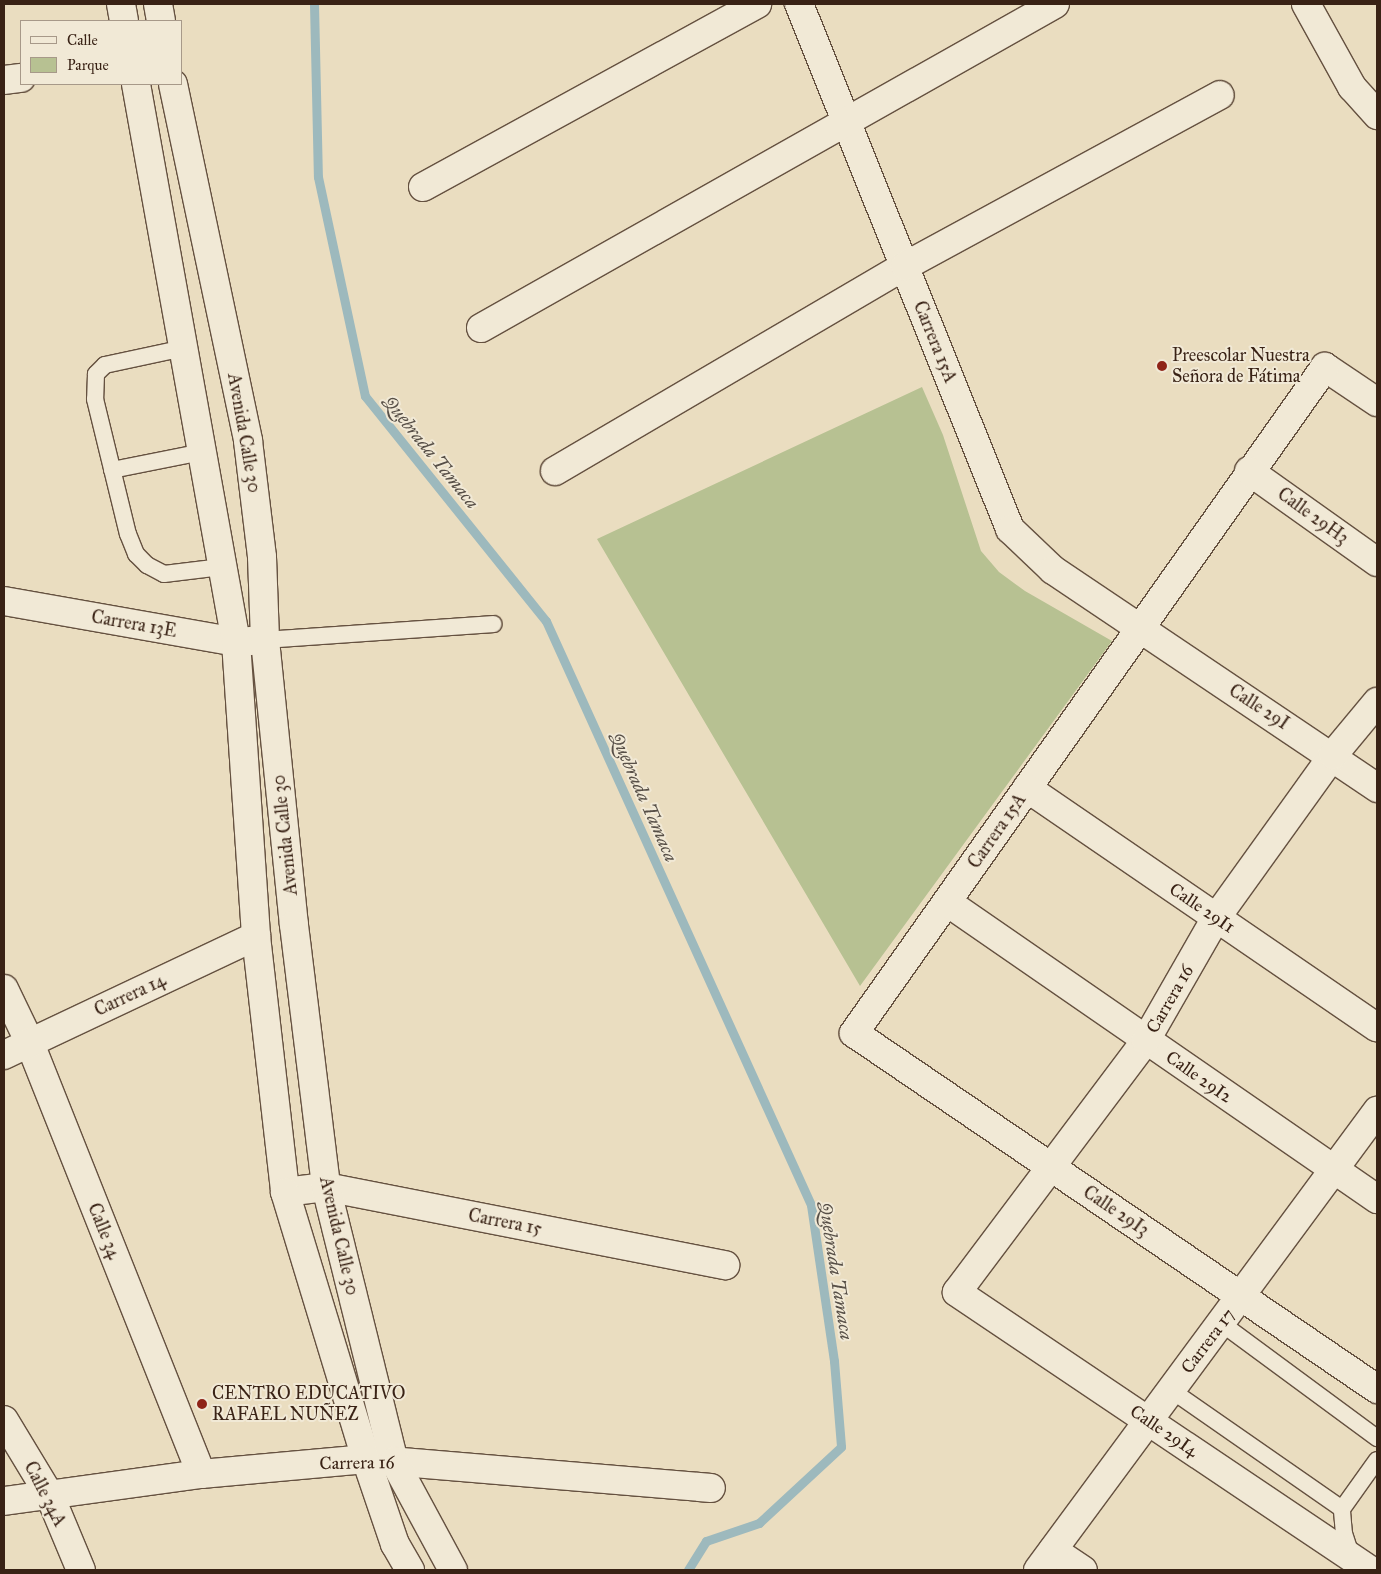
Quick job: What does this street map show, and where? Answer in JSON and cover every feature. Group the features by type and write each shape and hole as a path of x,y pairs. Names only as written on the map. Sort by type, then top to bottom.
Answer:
{"street":[{"path":"121,4 124,20"},
{"path":"158,4 161,20"},
{"path":"424,187 757,4"},
{"name":"Carrera 15A","path":"800,4 1010,529 1053,570 1140,628"},
{"path":"481,328 847,124 1056,4"},
{"path":"1306,4 1352,87 1377,115"},
{"path":"4,80 20,78"},
{"name":"Avenida Calle 30","path":"136,85 236,642 256,936 285,1192 366,1459 395,1544 410,1570"},
{"name":"Avenida Calle 30","path":"173,85 248,442 262,557 265,640 326,1186 394,1461 453,1570"},
{"path":"555,471 905,266 1220,95"},
{"name":"Carrera 15A","path":"854,1033 1249,471 1325,366 1377,402"},
{"name":"Calle 29H3","path":"1249,471 1377,562"},
{"name":"Carrera 13E","path":"4,601 236,642 265,640"},
{"name":"Calle 29I","path":"1140,628 1333,755 1377,788"},
{"name":"Carrera 16","path":"957,1292 1146,1040 1216,918 1333,755 1377,702"},
{"name":"Calle 29I1","path":"1027,788 1377,1028"},
{"name":"Calle 29I2","path":"947,902 1377,1199"},
{"name":"Carrera 14","path":"4,1055 29,1041 256,936"},
{"name":"Calle 34","path":"4,990 29,1041 201,1474"},
{"name":"Calle 29I3","path":"854,1033 1377,1389"},
{"name":"Carrera 17","path":"1046,1560 1377,1111"},
{"name":"Carrera 15","path":"285,1192 326,1186 725,1265"},
{"name":"Calle 29I4","path":"957,1292 1148,1421 1356,1566"},
{"name":"Calle 34A","path":"4,1420 50,1496 81,1570"},
{"name":"Carrera 16","path":"4,1501 201,1474 366,1459 711,1488"},
{"path":"1046,1560 1083,1570"}],"lane":[{"path":"184,348 105,365 96,374 95,399 128,534 136,554 147,565 164,574 222,567"},
{"path":"112,470 202,452"},
{"path":"265,640 493,624"},
{"path":"1221,1323 1377,1438"},
{"path":"1171,1390 1342,1509"},
{"path":"1356,1566 1344,1534 1342,1509 1377,1460"}],"green space":[{"path":"922,387 943,435 981,551 999,572 1025,591 1112,641 860,986 597,539"}],"waterway":[{"name":"Quebrada Tamaca","path":"314,4 318,177 365,396 546,621 811,1205 834,1361 841,1447 759,1523 706,1541 688,1570"}],"place":[{"name":"Preescolar Nuestra Señora de Fátima","path":"1162,366"},
{"name":"CENTRO EDUCATIVO RAFAEL NUÑEZ","path":"202,1404"}]}
